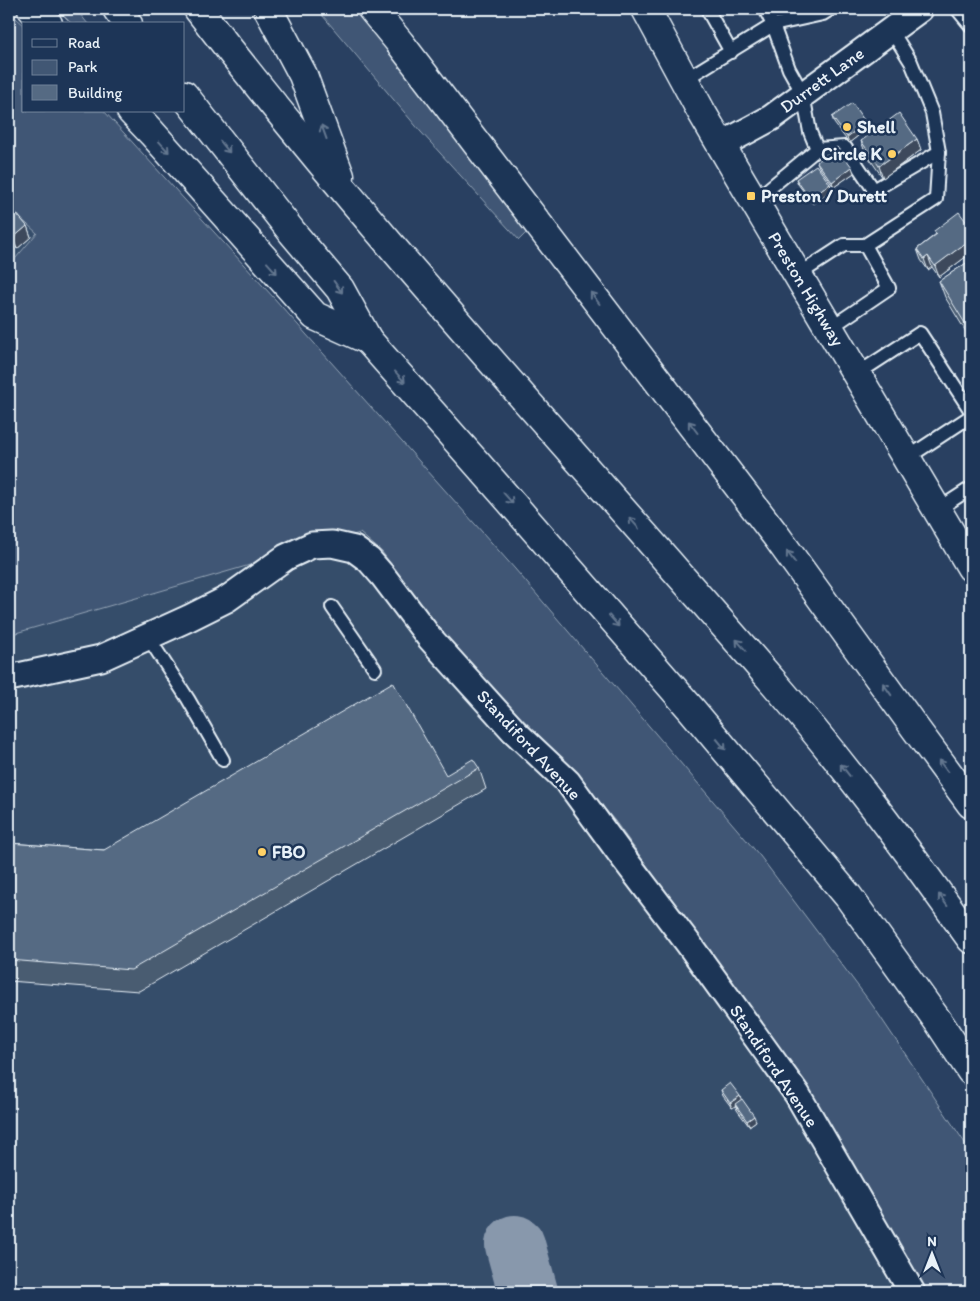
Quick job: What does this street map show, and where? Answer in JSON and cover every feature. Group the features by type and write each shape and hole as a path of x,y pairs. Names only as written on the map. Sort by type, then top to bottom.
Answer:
{"main road":[{"path":"32,9 46,22"},
{"path":"117,9 127,22"},
{"path":"198,9 250,76 347,194 434,296 776,684 844,768 971,939"},
{"path":"268,9 303,75 347,194"},
{"path":"372,9 400,43 777,537 971,804"},
{"name":"Preston Highway","path":"646,9 721,146 971,567"},
{"path":"185,96 292,232 340,289 368,340 692,710 848,896 940,1024 971,1071"},
{"path":"132,112 314,316 368,340"}],"street":[{"name":"Durrett Lane","path":"721,146 771,118 920,9"},
{"name":"Standiford Avenue","path":"9,678 101,658 227,599 286,557 312,545 332,544 354,549 369,560 429,637 501,717 568,782 797,1094 912,1292"}],"lane":[{"path":"765,9 774,25 789,70 803,94 810,132 818,149"},
{"path":"684,80 774,25 823,14 831,9"},
{"path":"957,9 971,26"},
{"path":"712,11 731,52"},
{"path":"798,275 844,246 865,245 936,199 939,152 932,113 911,62 891,30"},
{"path":"754,201 818,149 845,147 874,190 939,152"},
{"path":"830,328 889,288 865,245"},
{"path":"857,374 920,333 971,410"},
{"path":"907,458 971,416"},
{"path":"938,510 971,488"},
{"path":"332,607 374,669"},
{"path":"148,637 188,699 223,760"}],"shaded area":[{"path":"9,137 623,769 971,1292 9,1292"}],"green space":[{"path":"57,9 76,9 86,22 70,22"},
{"path":"317,9 358,9 531,228 519,240 421,132"},
{"path":"9,12 22,23 22,112 105,112 274,298 515,569 760,856 873,1006 971,1152 971,1292 927,1292 777,1047 615,821 558,754 462,658 382,552 360,533 9,635 9,262 15,259 37,233 9,208"}],"building":[{"path":"852,103 866,123 847,137 832,117"},
{"path":"899,113 917,139 879,166 861,141"},
{"path":"837,147 852,167 832,182 817,162"},
{"path":"816,165 830,184 810,199 796,179"},
{"path":"9,205 27,226 13,238 9,233"},
{"path":"959,212 971,228 971,239 935,266 928,256 924,259 917,249 937,234 934,231"},
{"path":"971,260 971,333 939,281"},
{"name":"FBO","path":"393,682 446,775 473,759 479,768 131,970 9,960 9,843 104,850"},
{"path":"730,1083 740,1096 730,1103 721,1090"},
{"path":"742,1099 754,1116 747,1121 735,1104"}],"taxiway":[{"path":"515,1245 528,1292"}],"place":[{"name":"Shell","path":"847,127"},
{"name":"Circle K","path":"892,154"},
{"name":"Preston / Durett","path":"751,196"},
{"name":"FBO","path":"262,852"}]}
